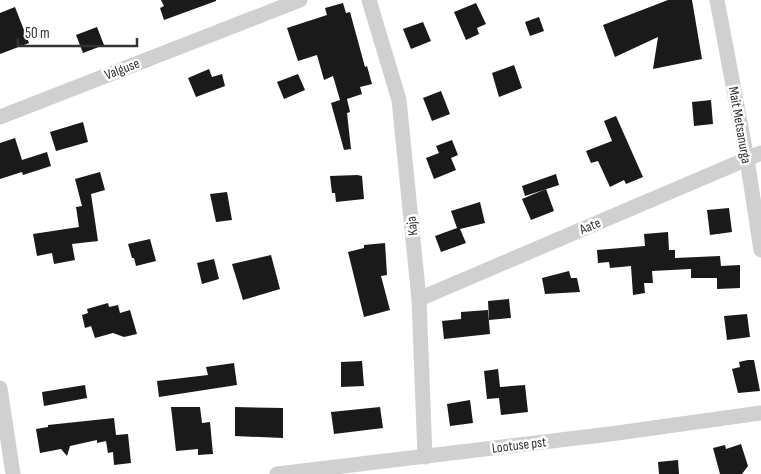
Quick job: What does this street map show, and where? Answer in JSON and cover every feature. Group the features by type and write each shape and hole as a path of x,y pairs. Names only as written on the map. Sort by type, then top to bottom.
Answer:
{"street":[{"name":"Valguse","path":"0,117 300,0"},
{"name":"Kaja","path":"368,0 400,100 419,299 425,457"},
{"name":"Mait Metsanurga","path":"717,0 761,250"},
{"name":"Aate","path":"419,299 761,153"},
{"path":"0,388 13,474"},
{"name":"Lootuse pst","path":"277,474 425,457 761,413"}],"building":[{"path":"161,0 216,1 164,20 160,8 164,6"},
{"path":"668,0 692,0 702,59 653,69 658,37 615,57 603,25"},
{"path":"343,3 346,13 350,12 365,67 367,66 372,84 360,87 362,94 347,99 350,112 347,113 351,149 344,150 331,103 340,100 333,76 324,80 317,55 298,61 287,28 327,15 325,8"},
{"path":"476,3 486,24 477,28 479,34 466,40 454,12"},
{"path":"15,7 29,43 0,54 0,13"},
{"path":"539,17 544,31 530,36 525,22"},
{"path":"423,22 431,41 411,49 403,29"},
{"path":"97,27 104,45 83,53 76,35"},
{"path":"514,65 522,88 499,97 492,73"},
{"path":"209,69 212,77 222,74 225,86 196,97 188,78"},
{"path":"298,74 305,90 284,99 277,82"},
{"path":"441,91 450,114 432,121 423,98"},
{"path":"711,100 713,124 694,126 692,102"},
{"path":"616,116 643,177 626,184 624,180 610,187 598,161 591,163 586,151 612,141 604,121"},
{"path":"83,122 88,142 56,151 50,132"},
{"path":"15,138 22,160 47,152 51,166 23,175 22,172 0,179 0,143"},
{"path":"452,140 458,155 451,158 456,170 434,179 426,158 439,153 436,146"},
{"path":"100,172 105,190 91,194 98,241 72,244 75,260 54,264 52,253 37,256 33,234 79,227 76,207 82,206 75,179"},
{"path":"556,174 559,185 525,196 522,186"},
{"path":"330,176 362,176 364,199 336,202 335,193 332,193"},
{"path":"546,189 554,211 531,220 522,199"},
{"path":"227,192 232,220 216,222 210,194"},
{"path":"480,202 485,223 460,229 466,243 441,252 435,236 457,228 451,211"},
{"path":"729,208 732,232 710,235 707,210"},
{"path":"668,232 669,250 675,250 675,258 720,256 721,266 740,265 740,288 717,289 717,278 691,278 691,269 652,271 653,283 644,283 645,293 633,295 631,266 610,268 609,262 598,263 597,250 645,246 644,234"},
{"path":"150,239 156,261 136,266 128,244"},
{"path":"385,243 387,275 381,276 390,310 364,317 348,252 364,248 364,245"},
{"path":"271,255 280,289 243,300 232,264"},
{"path":"214,259 219,279 202,284 197,263"},
{"path":"569,271 571,278 577,278 580,292 545,294 542,278"},
{"path":"509,299 511,318 489,320 488,301"},
{"path":"108,303 109,307 118,305 120,313 130,310 137,334 124,337 113,333 95,338 91,326 85,328 82,315 88,313 87,309"},
{"path":"488,310 490,334 444,339 442,321 461,319 461,312"},
{"path":"747,314 750,337 727,340 724,316"},
{"path":"754,360 760,391 738,393 732,369 740,367 739,362"},
{"path":"362,361 364,386 341,387 341,362"},
{"path":"234,363 237,385 159,397 157,381 208,375 206,367"},
{"path":"498,369 500,387 525,385 528,412 501,415 499,398 487,399 484,371"},
{"path":"85,385 87,398 44,406 42,392"},
{"path":"470,400 473,423 450,426 447,404"},
{"path":"171,407 200,407 202,423 210,422 213,454 198,455 198,449 176,451"},
{"path":"235,407 283,408 283,438 235,436"},
{"path":"380,407 383,428 334,434 331,412"},
{"path":"114,418 116,435 128,434 131,463 114,465 113,452 108,453 106,441 97,443 97,440 70,446 67,456 61,449 40,453 36,429 48,427 48,425"},
{"path":"741,444 748,466 742,474 720,474 713,448 725,445 726,449"},
{"path":"678,460 679,474 659,474 658,462"}]}
